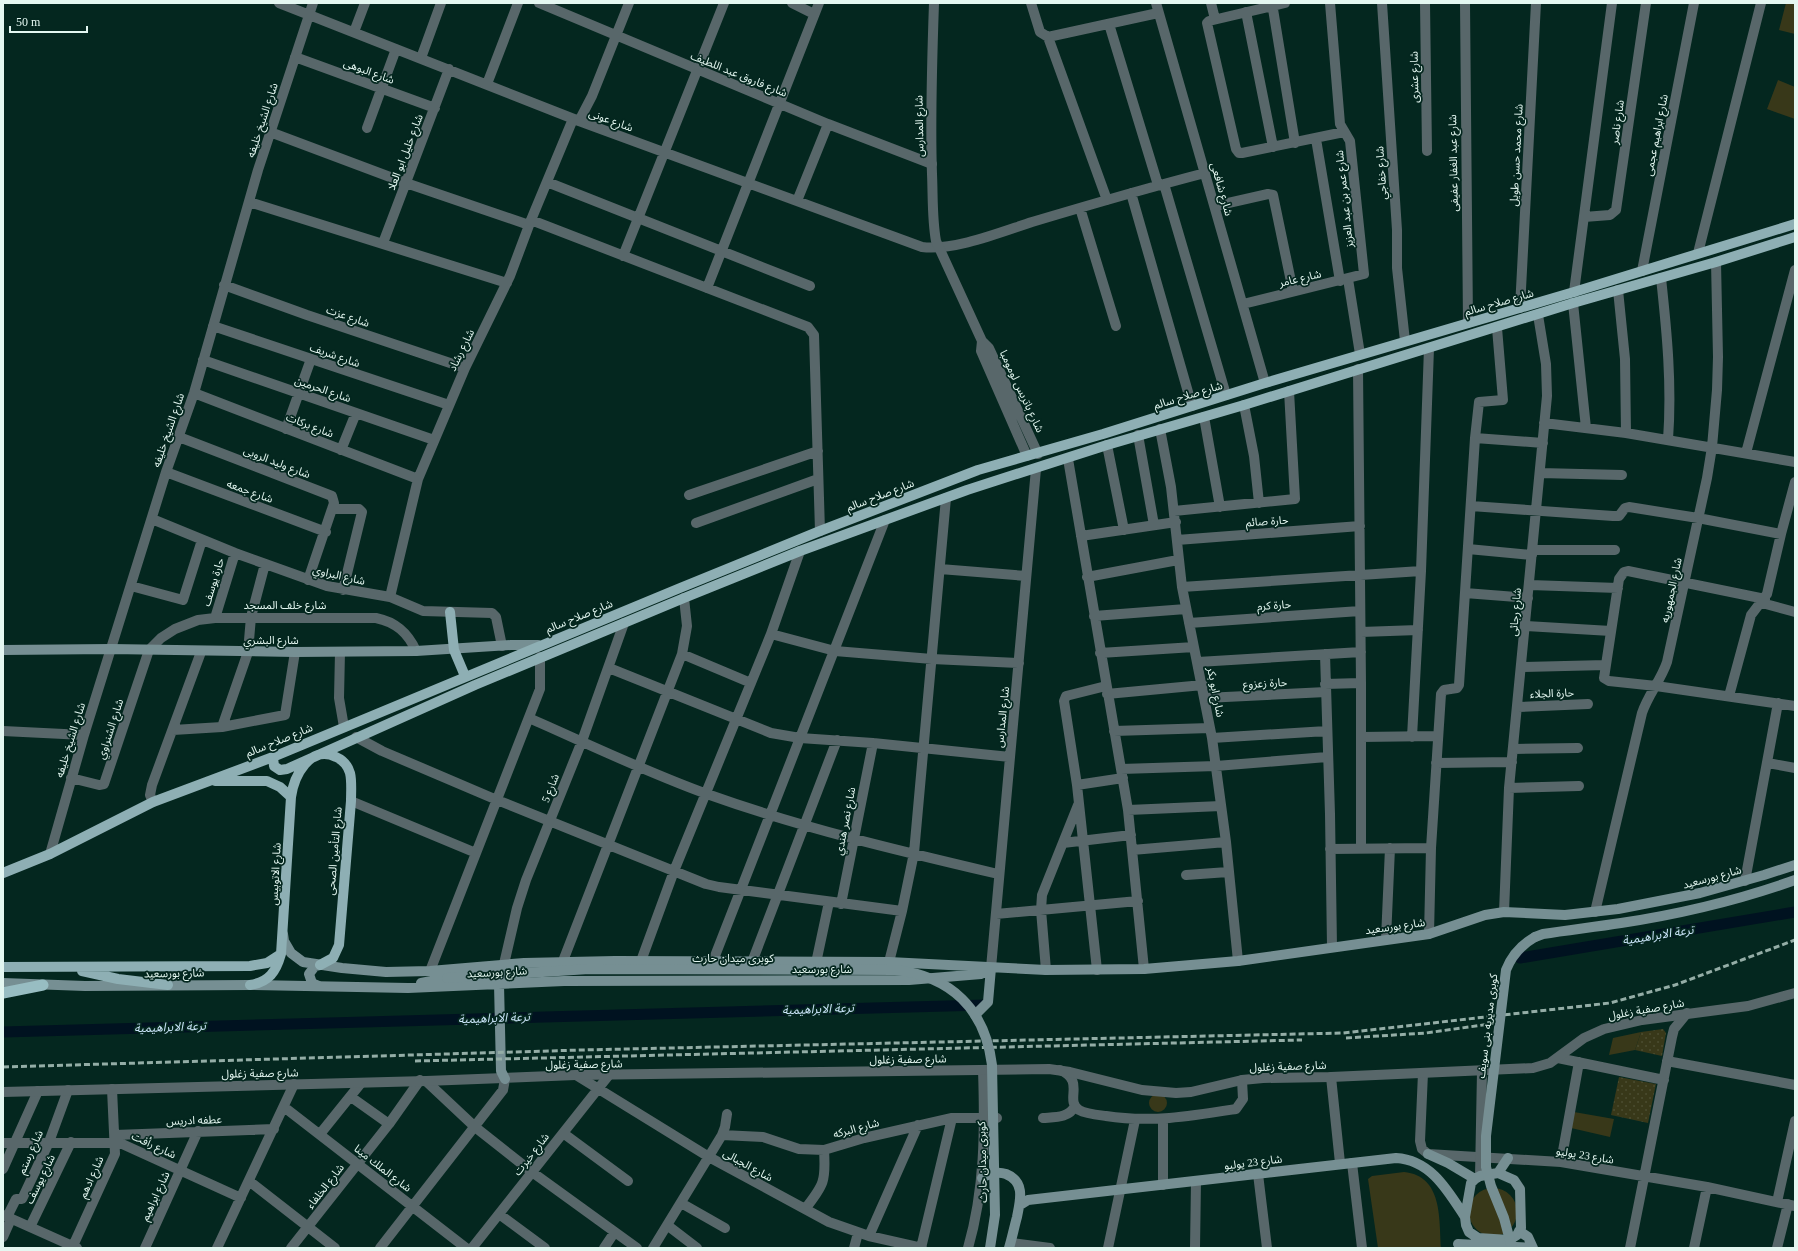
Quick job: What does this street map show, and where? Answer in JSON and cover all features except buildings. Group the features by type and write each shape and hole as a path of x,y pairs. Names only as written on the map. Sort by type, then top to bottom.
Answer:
{"highway":[{"path":"3,993 43,985"}],"main road":[{"name":"شارع صلاح سالم","path":"3,873 50,854 153,802 273,757 344,726 406,703 538,645 820,531 978,470 1038,454 1360,354 1574,292 1795,224"},
{"name":"شارع صلاح سالم","path":"273,757 274,766 283,770 540,657 800,551 946,498 1107,444 1244,405 1358,369 1497,328 1573,303 1716,262 1795,237"},
{"path":"450,612 454,650 465,676"},
{"name":"شارع البشري","path":"3,650 111,649 201,652 416,652 538,645"},
{"name":"شارع الاتوبيس","path":"250,985 263,982 269,978 277,967 281,954 292,789 298,773 315,755"},
{"name":"شارع التأمين الصحى","path":"315,755 334,755 344,762 350,773 351,801 338,945 333,958 320,965"},
{"path":"208,781 267,781 280,787 291,797"},
{"name":"شارع بورسعيد","path":"283,934 287,947 296,958 310,964 371,971 430,971 504,964 563,961 889,962 1046,970 1144,969 1238,960 1429,934 1485,915 1504,912 1557,914 1595,912 1655,903 1745,881 1795,865"},
{"name":"كوبرى مديريه بنى سويف","path":"1512,1248 1504,1218 1488,1178 1486,1167 1486,1136 1506,970 1512,957 1518,949 1535,937 1543,934 1621,923 1696,909 1770,889 1795,880"},
{"path":"3,967 250,966 267,963 281,954"},
{"path":"748,981 755,975 755,966 752,962"},
{"path":"320,965 315,966 309,974 312,983 321,986"},
{"path":"68,967 118,979 168,985"},
{"path":"976,1015 988,1002 991,968"},
{"name":"شارع بورسعيد","path":"3,983 43,985 250,985 408,988 602,980 748,981 938,979 981,974 991,968"},
{"name":"كوبرى ميدان حارث","path":"408,988 434,980 447,978 589,969 884,970 906,971 937,981 956,993 972,1010 984,1030 991,1053 995,1215 990,1248"},
{"path":"499,984 501,1072 505,1079"},
{"path":"1428,1154 1448,1163 1485,1175 1514,1180 1520,1190 1521,1228 1513,1238 1504,1240 1478,1238 1469,1232 1466,1221"},
{"name":"شارع 23 يوليو","path":"1020,1205 1028,1200 1258,1174 1340,1163 1396,1158 1406,1159 1418,1164 1437,1177 1442,1182 1466,1221"},
{"path":"1508,1158 1485,1175 1471,1183 1466,1221 1458,1246 1534,1248"},
{"path":"982,1178 992,1173 999,1172 1009,1175 1017,1183 1021,1194 1020,1205 1010,1246"},
{"path":"1519,1231 1528,1237 1534,1248"}],"street":[{"name":"شارع عونى","path":"279,3 450,69 576,120 749,183 914,246 939,248 972,240 1161,184 1205,173"},
{"name":"شارع الشيخ خليفه","path":"50,854 84,735 132,586 166,472 194,392 224,285 270,132 312,3"},
{"path":"354,32 366,3"},
{"path":"421,58 440,3"},
{"path":"487,84 518,3"},
{"name":"شارع فاروق عبد اللطيف","path":"539,3 828,124 932,164"},
{"name":"شارع رشاد","path":"390,597 418,479 465,368 507,283 547,182 576,120 585,112 629,3"},
{"path":"623,256 724,3"},
{"path":"792,3 814,14"},
{"path":"707,288 819,3"},
{"name":"شارع المدارس","path":"934,3 931,82 932,164 934,226 939,248"},
{"path":"1031,3 1040,32 1048,37 1107,200"},
{"path":"1211,3 1215,19"},
{"path":"1285,3 1272,4 1215,19 1209,21 1207,26 1236,149 1239,153 1242,153 1316,139 1344,132"},
{"name":"شارع عمر بن عبد العزيز","path":"1330,3 1340,124 1350,141 1364,271 1363,275"},
{"name":"شارع خفاجي","path":"1382,3 1398,268 1405,341"},
{"name":"شارع عشرى","path":"1425,3 1427,151"},
{"name":"شارع عبد الغفار عفيفى","path":"1465,3 1465,140 1468,323"},
{"name":"شارع محمد حسن طويل","path":"1520,308 1536,3"},
{"path":"1574,292 1612,3"},
{"name":"شارع ناصر","path":"1584,217 1613,214 1616,210 1646,3"},
{"name":"شارع ابراهيم عجمى","path":"1642,271 1694,3"},
{"path":"1698,253 1761,3"},
{"path":"1272,4 1295,143"},
{"path":"1048,37 1109,24 1157,8"},
{"name":"شارع شافعى","path":"1157,8 1265,383"},
{"path":"1246,12 1273,147"},
{"path":"1109,24 1161,184 1226,395"},
{"path":"367,128 396,49"},
{"name":"شارع البوهى","path":"295,57 435,108"},
{"name":"شارع خليل ابو العلا","path":"383,243 450,69"},
{"path":"797,201 828,124"},
{"path":"270,132 406,183 530,223 623,256 808,327 814,335 820,531"},
{"path":"1316,139 1360,354"},
{"path":"547,182 810,286"},
{"path":"1131,193 1192,406"},
{"path":"1215,206 1268,194 1273,195 1293,291"},
{"path":"249,202 507,283"},
{"path":"1080,208 1116,326"},
{"name":"شارع باتريس لومومبا","path":"939,248 982,341 989,348 1038,454"},
{"name":"شارع الجمهوريه","path":"1595,912 1642,713 1648,697 1656,686 1667,662 1707,478 1712,447 1717,383 1716,262"},
{"path":"1746,453 1795,270"},
{"name":"شارع عامر","path":"1243,304 1363,275"},
{"path":"1661,278 1669,352 1670,395 1668,440"},
{"name":"شارع عزت","path":"224,285 321,320 465,368"},
{"path":"1618,290 1625,359 1626,434"},
{"path":"1573,303 1586,428"},
{"name":"شارع رجائى","path":"1504,912 1509,788 1537,511 1547,375 1538,315"},
{"name":"شارع شريف","path":"213,326 449,405"},
{"path":"1429,934 1431,848 1442,691 1457,688 1459,685 1475,438 1479,402 1501,401 1503,398 1497,328"},
{"name":"شارع باتريس لومومبا","path":"982,341 981,351 1027,456"},
{"path":"1412,737 1421,571 1429,348"},
{"path":"286,429 311,359"},
{"name":"شارع الحرمين","path":"203,360 434,440"},
{"path":"1358,369 1361,652 1361,848"},
{"path":"1174,511 1220,508 1296,498 1289,391"},
{"name":"شارع بركات","path":"194,392 418,479"},
{"path":"1244,405 1254,456 1259,503"},
{"path":"341,450 356,413"},
{"path":"1204,417 1220,508"},
{"path":"1544,423 1668,440 1795,462"},
{"name":"شارع ابو بكر","path":"1160,429 1169,472 1176,522 1178,560 1182,587 1203,685 1216,766 1226,842 1238,960"},
{"path":"1138,436 1154,525"},
{"name":"شارع وليد الروبى","path":"178,437 330,494 334,500 332,509"},
{"path":"1475,438 1542,443"},
{"path":"1107,444 1124,530"},
{"path":"689,494 818,451"},
{"path":"1068,458 1106,690 1128,810 1144,969"},
{"name":"شارع المدارس","path":"991,968 998,874 1036,469"},
{"name":"شارع جمعه","path":"166,472 326,532"},
{"path":"1540,473 1622,475"},
{"path":"696,523 818,479"},
{"path":"1729,696 1751,615 1757,606 1763,601 1795,482"},
{"path":"889,962 902,911 914,853 946,498"},
{"path":"1471,506 1613,516 1620,515 1625,508 1629,507 1698,518 1781,534"},
{"path":"308,580 326,532 332,509 359,509 362,512 343,590"},
{"name":"شارع البراوي","path":"152,519 234,553 308,580 343,590 390,597 422,611 494,614 496,617 502,646"},
{"path":"713,961 885,520"},
{"path":"1081,536 1176,522"},
{"name":"حارة صائم","path":"1177,540 1360,526"},
{"path":"132,586 183,600 202,540"},
{"path":"1468,549 1532,552 1615,550"},
{"path":"641,961 674,871 771,634 800,551"},
{"name":"حارة يوسف","path":"215,618 234,553"},
{"path":"1088,577 1178,560"},
{"path":"222,726 248,652 251,617 265,564"},
{"path":"940,568 1026,576"},
{"path":"1182,587 1421,571"},
{"path":"1795,612 1763,601 1628,571 1621,575 1618,588 1604,678 1607,680 1795,706"},
{"path":"1530,585 1618,588"},
{"path":"1465,593 1528,598"},
{"path":"563,961 682,654 687,626 684,598"},
{"path":"1094,616 1186,609"},
{"name":"حارة كرم","path":"1189,623 1360,611"},
{"name":"شارع خلف المسجد","path":"148,650 161,638 190,622 215,618 251,617 376,618 390,622 402,630 408,637 416,652"},
{"name":"شارع 5","path":"504,964 521,894 582,741 624,623"},
{"path":"1526,626 1611,631"},
{"path":"1360,632 1418,630"},
{"path":"771,634 835,651 932,659 1019,663"},
{"path":"1100,653 1194,647"},
{"name":"شارع الشنراوي","path":"71,778 104,784 148,650"},
{"path":"153,802 150,795 152,785 201,652"},
{"path":"172,730 222,726 285,715 295,652"},
{"path":"340,652 339,698 344,726"},
{"path":"1198,662 1361,652"},
{"path":"682,654 751,683"},
{"path":"1325,654 1332,947"},
{"path":"430,971 540,689 540,657"},
{"path":"1522,667 1606,665"},
{"path":"609,668 771,733 800,738 873,743 1010,757"},
{"name":"حارة زعزوع","path":"1205,698 1325,688 1361,683"},
{"path":"1097,970 1077,785 1064,699 1066,696 1106,690 1203,685"},
{"path":"1745,881 1778,703"},
{"name":"حارة الجلاء","path":"1518,706 1588,704"},
{"path":"529,718 705,794 770,815 854,839 998,874"},
{"path":"3,731 84,735"},
{"path":"1114,731 1211,734 1326,731"},
{"path":"1361,738 1438,736"},
{"path":"356,737 382,751 497,800 706,884 779,896 902,911"},
{"path":"752,962 779,896 804,825 837,740"},
{"name":"شارع نصر هندي","path":"841,904 873,743"},
{"path":"1514,749 1578,748"},
{"path":"1077,785 1122,774 1327,757"},
{"path":"1436,763 1512,762"},
{"path":"1768,763 1795,768"},
{"path":"1509,788 1578,786"},
{"path":"351,801 476,853"},
{"path":"1046,970 1041,910 1044,888 1079,804"},
{"path":"1128,810 1221,806"},
{"path":"1063,843 1131,835"},
{"path":"1132,850 1226,842"},
{"path":"1386,939 1390,848"},
{"path":"1330,849 1431,848"},
{"path":"1186,875 1228,872"},
{"path":"996,914 1138,901"},
{"path":"816,962 829,902"},
{"name":"شارع صفية زغلول","path":"3,1092 505,1079 576,1075 996,1069 1060,1070 1124,1086 1159,1092 1191,1092 1242,1080 1263,1078 1331,1077 1533,1068 1550,1063 1584,1038 1604,1029 1642,1020 1748,1006 1795,993"},
{"path":"1630,1248 1674,1029 1687,1014"},
{"path":"1558,1058 1664,1080"},
{"path":"1667,1061 1795,1085"},
{"path":"1561,1162 1579,1062"},
{"path":"996,1069 999,1172"},
{"path":"968,1248 978,1209 982,1178 985,1118 983,1070"},
{"path":"1060,1070 1069,1075 1074,1084 1073,1098 1075,1106 1081,1111 1101,1116 1135,1120 1163,1120 1236,1109 1243,1100 1242,1080"},
{"path":"1485,1175 1486,1071"},
{"path":"1423,1073 1420,1141 1422,1149 1428,1154"},
{"name":"شارع الجبالى","path":"576,1075 598,1090 709,1157 829,1222 858,1233 922,1248"},
{"name":"شارع خيرت","path":"472,1248 609,1075"},
{"path":"1331,1077 1340,1163"},
{"path":"380,1248 503,1090 505,1079"},
{"path":"423,1081 475,1127 532,1172 614,1233 637,1248"},
{"name":"شارع الخلفاء","path":"291,1248 423,1081"},
{"path":"320,1134 361,1083"},
{"path":"217,1248 294,1084"},
{"name":"شارع ادهم","path":"74,1247 115,1154 112,1089"},
{"name":"شارع رستم","path":"7,1217 16,1199 23,1198 49,1142 68,1090"},
{"path":"3,1169 38,1091"},
{"path":"351,1097 389,1124"},
{"path":"1043,1118 1065,1116 1072,1111 1075,1106"},
{"name":"شارع الملك مينا","path":"284,1107 466,1248"},
{"path":"653,1248 722,1135 727,1114"},
{"path":"922,1248 952,1118"},
{"name":"شارع البركه","path":"722,1135 763,1137 799,1149 824,1150 918,1125 952,1118 997,1118"},
{"path":"1108,1248 1135,1120"},
{"path":"1163,1120 1163,1185"},
{"path":"1777,1202 1795,1120"},
{"path":"869,1236 918,1125"},
{"name":"عطفه ادريس","path":"115,1139 198,1132 274,1129"},
{"name":"شارع ابراهيم","path":"145,1248 198,1132"},
{"path":"563,1133 628,1181"},
{"name":"شارع رأفت","path":"3,1144 115,1139 241,1198"},
{"name":"شارع يوسف","path":"30,1227 71,1142"},
{"path":"805,1209 820,1189 824,1176 824,1150"},
{"name":"شارع 23 يوليو","path":"1428,1154 1561,1162 1707,1188 1791,1205"},
{"path":"1352,1163 1362,1248"},
{"path":"1258,1174 1267,1248"},
{"path":"249,1181 335,1248"},
{"path":"1195,1248 1196,1181"},
{"path":"1694,1248 1707,1188"},
{"path":"681,1203 725,1228"},
{"path":"1777,1248 1791,1205"},
{"path":"499,1214 545,1248"},
{"path":"3,1237 7,1217 74,1247"},
{"path":"667,1225 697,1248"},
{"path":"604,1248 614,1233"},
{"path":"854,1248 858,1233"},
{"path":"1010,1246 1050,1248"}],"shaded area":[{"path":"1786,3 1795,3 1795,34 1779,30"},
{"path":"1778,80 1795,87 1795,119 1767,109"},
{"path":"1663,1029 1666,1033 1662,1056 1635,1050 1641,1032"},
{"path":"1641,1032 1635,1050 1609,1055 1613,1038"},
{"path":"1619,1077 1656,1084 1648,1123 1611,1115"},
{"path":"1158,1094 1164,1097 1167,1103 1164,1109 1158,1112 1152,1109 1149,1103 1152,1097"},
{"path":"1574,1112 1614,1119 1610,1137 1571,1128"},
{"path":"1404,1172 1417,1175 1426,1181 1432,1190 1439,1212 1441,1248 1378,1248 1368,1179 1372,1176"},
{"path":"1493,1188 1502,1190 1510,1195 1515,1203 1517,1212 1515,1221 1510,1229 1502,1234 1493,1236 1484,1234 1476,1229 1471,1221 1469,1212 1471,1203 1476,1195 1484,1190"}],"waterway":[{"name":"ترعة الابراهيمية","path":"1520,958 1795,912"},
{"name":"ترعة الابراهيمية","path":"3,1032 984,1005"}],"railway":[{"path":"3,1067 582,1050 1343,1033 1610,1003 1675,985 1795,940"},
{"path":"1346,1038 1426,1033 1490,1024"},
{"path":"415,1061 1302,1040"}]}
